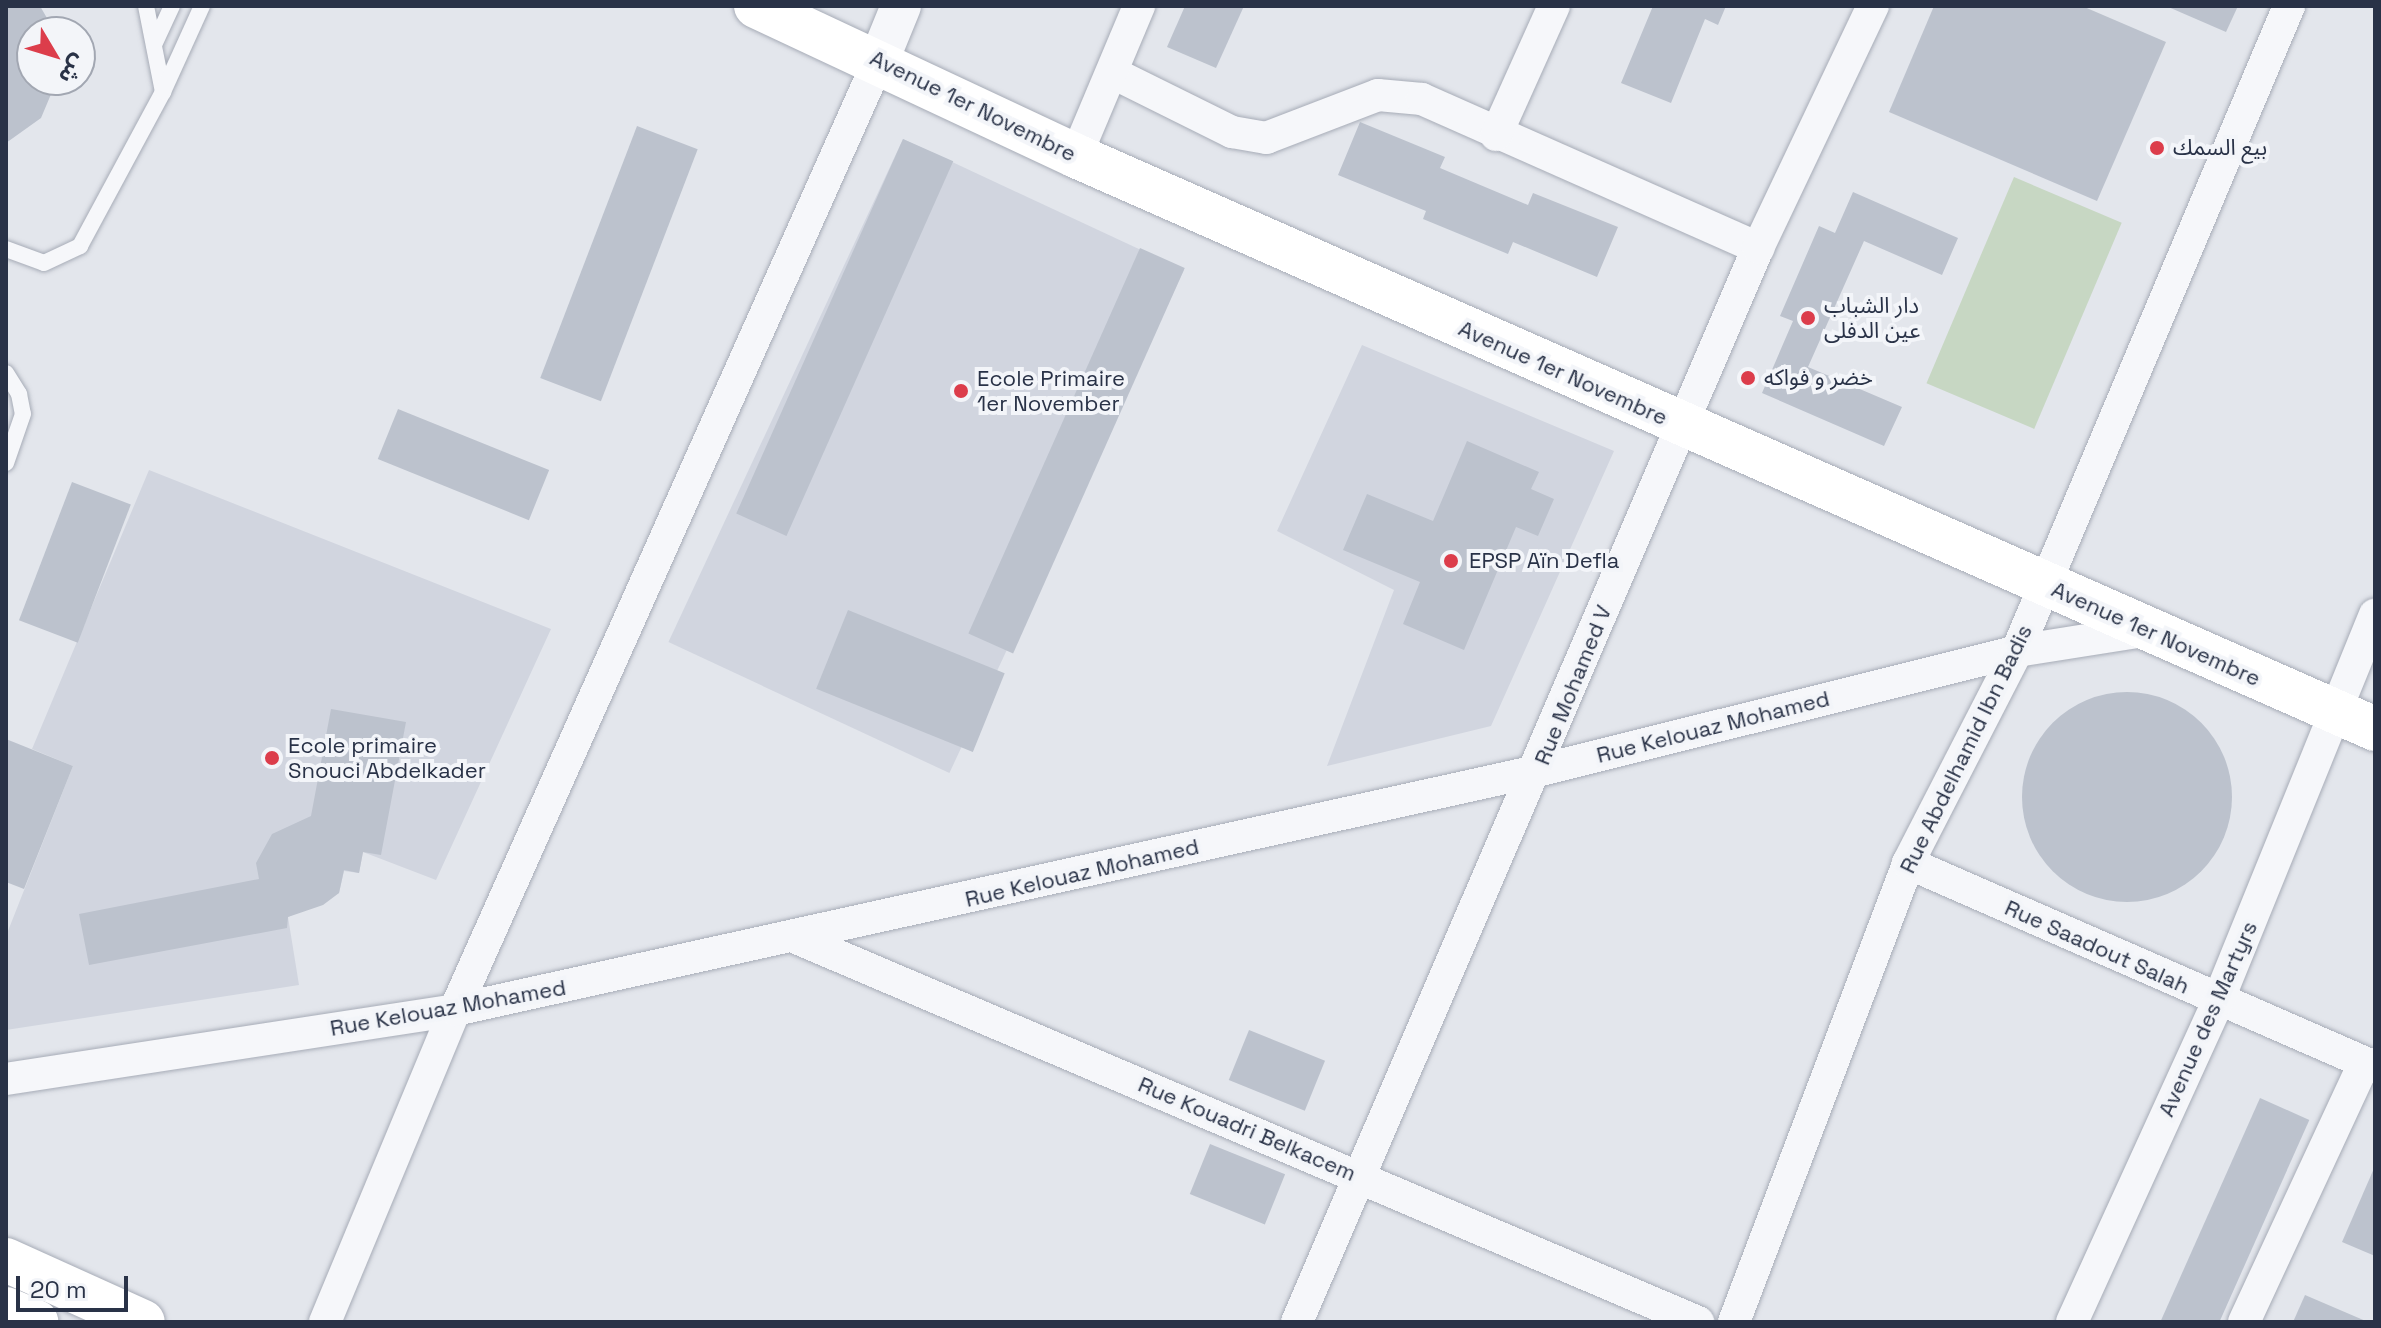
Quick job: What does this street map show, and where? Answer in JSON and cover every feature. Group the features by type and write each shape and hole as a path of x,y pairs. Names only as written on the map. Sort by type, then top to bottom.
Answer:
{"main road":[{"name":"Avenue 1er Novembre","path":"756,6 879,60 1076,156 2357,721"},
{"path":"6,1260 143,1322"},
{"path":"6,1309 36,1322"}],"street":[{"path":"325,1322 455,1010 901,6"},
{"path":"1076,156 1139,6"},
{"path":"1496,135 1554,6"},
{"name":"Rue Mohamed V","path":"1297,1322 1537,771 1680,425 1758,248 1873,6"},
{"name":"Rue Abdelhamid Ibn Badis","path":"1734,1322 1908,863 2017,651 2289,6"},
{"path":"1113,73 1232,132 1266,138 1378,95 1422,99 1496,135 1758,248"},
{"name":"Avenue des Martyrs","path":"2072,1322 2218,1001 2357,721 2375,615"},
{"name":"Rue Kelouaz Mohamed","path":"6,1079 455,1010 1537,771 2017,651 2150,630"},
{"name":"Rue Saadout Salah","path":"1908,863 2369,1065"},
{"name":"Rue Kouadri Belkacem","path":"794,937 1698,1322"},
{"path":"2244,1322 2369,1065"}],"lane":[{"path":"146,6 163,92"},
{"path":"154,45 172,6"},
{"path":"6,249 44,263 80,246 163,92 202,6"},
{"path":"6,373 19,394 23,414 8,451"}],"shaded area":[{"name":"Ecole Primaire 1er November","path":"903,139 1184,270 949,773 668,642"},
{"name":"EPSP Aïn Defla","path":"1362,345 1614,451 1491,726 1327,766 1394,590 1277,531"},
{"name":"Ecole primaire Snouci Abdelkader","path":"149,470 551,629 436,880 363,852 359,873 344,871 339,893 288,917 299,985 6,1030 6,936 73,766 32,749"}],"green space":[{"path":"2014,177 2122,223 2034,429 1926,383"}],"building":[{"path":"6,6 40,6 46,16 16,16 16,96 50,96 41,118 6,143"},
{"path":"1185,6 1244,6 1216,68 1167,47"},
{"path":"1653,6 1726,6 1718,25 1705,19 1671,103 1621,83"},
{"path":"1934,6 2082,6 2166,42 2097,201 1889,112"},
{"path":"2166,6 2238,6 2226,32"},
{"path":"1360,122 1445,157 1440,168 1528,205 1533,193 1618,227 1597,277 1513,242 1508,254 1423,219 1426,211 1338,175"},
{"path":"637,126 698,149 601,401 540,378"},
{"path":"903,139 953,161 786,536 736,514"},
{"name":"دار الشباب عين الدفلى","path":"1853,192 1958,238 1942,275 1864,241 1808,367 1902,407 1884,446 1762,393 1793,321 1780,316 1819,226 1835,233"},
{"path":"1140,248 1185,268 1013,653 968,634"},
{"path":"398,409 549,470 529,520 378,459"},
{"path":"1467,441 1539,472 1531,489 1554,499 1538,536 1516,527 1464,650 1403,624 1420,582 1343,550 1367,494 1433,521"},
{"path":"72,482 131,505 78,643 19,620"},
{"path":"848,610 1005,673 973,752 816,689"},
{"path":"2127,692 2167,700 2201,723 2224,757 2232,797 2224,837 2201,871 2167,894 2127,902 2087,894 2053,871 2030,837 2022,797 2030,757 2053,723 2087,700"},
{"path":"331,709 406,722 381,855 363,852 359,873 344,870 339,893 323,905 288,917 287,928 89,965 79,914 259,879 256,863 272,834 311,816"},
{"path":"6,739 73,766 24,889 6,882"},
{"path":"1249,1030 1325,1061 1305,1111 1229,1080"},
{"path":"2260,1098 2309,1120 2219,1322 2160,1322"},
{"path":"1210,1144 1285,1174 1265,1224 1190,1194"},
{"path":"2375,1166 2375,1256 2342,1242"},
{"path":"2305,1295 2368,1322 2293,1322"}],"place":[{"name":"بيع السمك","path":"2157,148"},
{"name":"دار الشباب عين الدفلى","path":"1808,318"},
{"name":"خضر و فواكه","path":"1748,378"},
{"name":"Ecole Primaire 1er November","path":"961,391"},
{"name":"EPSP Aïn Defla","path":"1451,561"},
{"name":"Ecole primaire Snouci Abdelkader","path":"272,758"}]}
